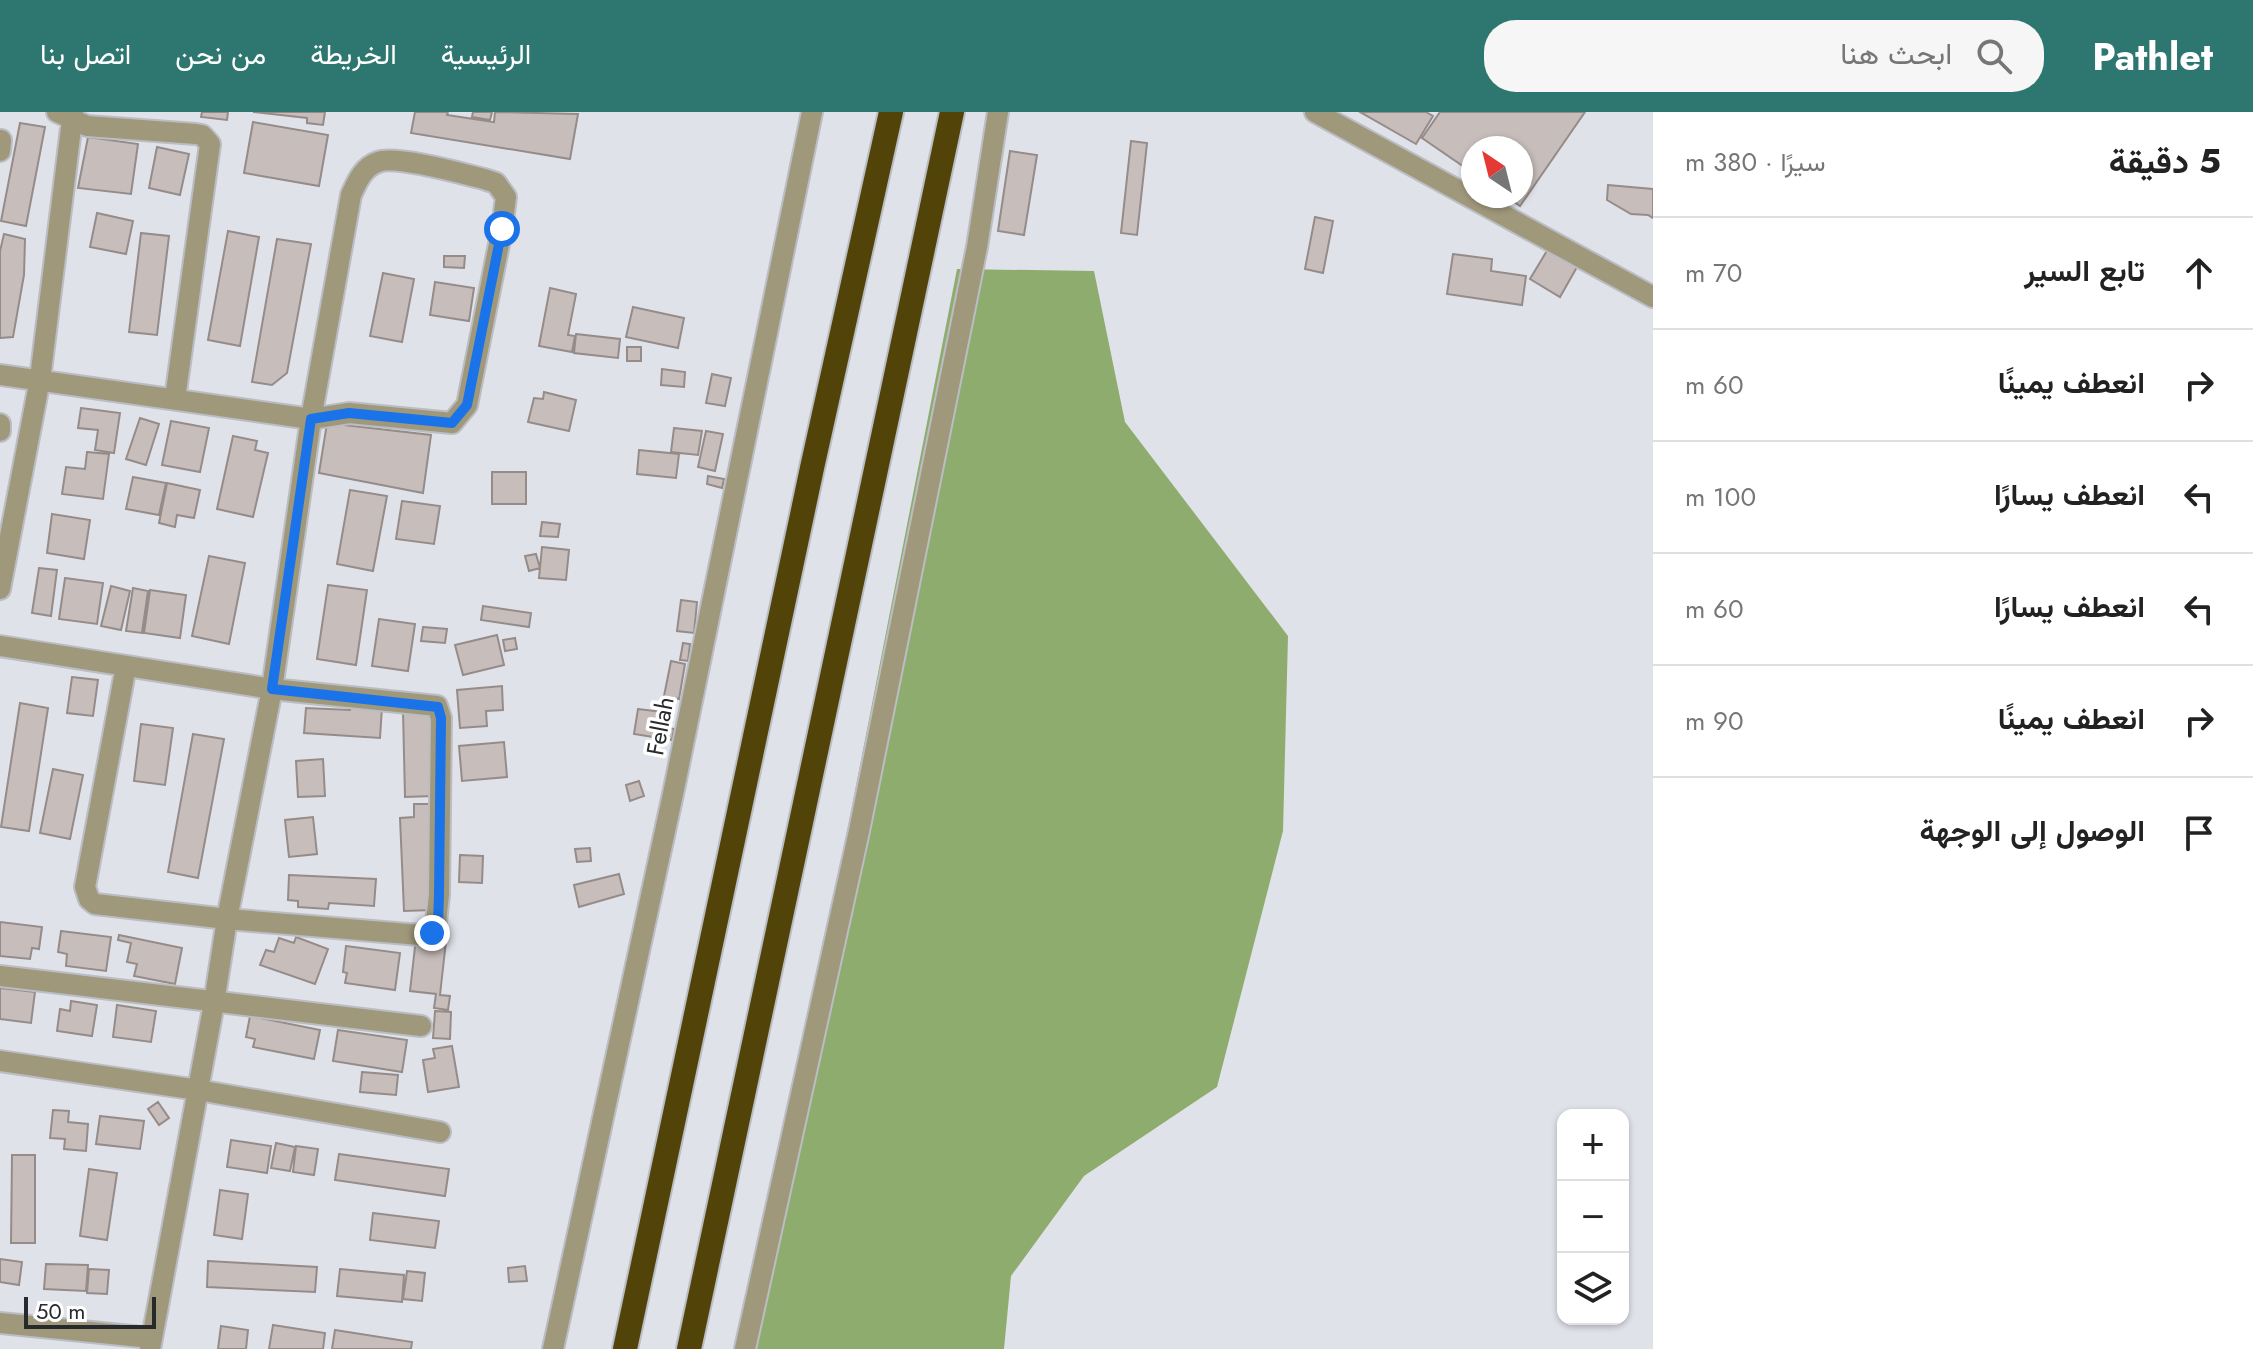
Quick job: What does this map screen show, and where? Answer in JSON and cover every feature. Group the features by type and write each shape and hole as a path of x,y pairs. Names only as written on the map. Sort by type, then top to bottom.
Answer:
{"highway":[{"path":"625,1349 891,112"},
{"path":"689,1349 952,112"}],"street":[{"name":"Fellah","path":"553,1349 673,794 812,112"},
{"path":"745,1349 863,816 977,247 998,112"},
{"path":"1315,112 1653,297"},
{"path":"0,589 5,541 40,379 67,114 87,126 196,134 202,135 210,144 175,399"},
{"path":"0,375 311,419 349,413 452,423 467,405 478,359 507,206 506,197 496,183 476,177 380,160 358,179 347,214 311,419 272,689 227,919 151,1344 0,1323"},
{"path":"0,424 0,431"},
{"path":"0,646 272,689 438,707 441,718 438,924 435,931 420,935 101,907 95,904 85,887 126,666"},
{"path":"0,976 421,1026"},
{"path":"0,1061 198,1090 440,1132"}],"green space":[{"path":"957,269 1094,271 1125,422 1288,636 1283,831 1217,1087 1084,1176 1011,1276 1004,1349 746,1349"}],"building":[{"path":"202,112 228,112 227,120 201,117"},
{"path":"253,112 325,112 323,125 307,123 307,118"},
{"path":"415,112 448,112 447,115 494,122 495,112 578,114 570,159 411,133"},
{"path":"473,112 492,112 490,120 472,117"},
{"path":"1360,112 1426,112 1433,116 1416,144"},
{"path":"1440,112 1585,112 1533,187 1533,136 1461,136 1461,165 1422,138"},
{"path":"253,122 328,135 319,186 244,173"},
{"path":"20,123 45,127 26,226 1,221"},
{"path":"88,137 138,144 131,194 78,188"},
{"path":"1131,141 1147,143 1137,235 1121,233"},
{"path":"157,147 189,154 180,195 149,188"},
{"path":"1010,151 1037,155 1024,235 998,231"},
{"path":"1608,185 1653,189 1653,218 1631,214 1607,200"},
{"path":"97,213 133,221 126,254 90,247"},
{"path":"1315,217 1333,221 1323,273 1305,269"},
{"path":"228,231 259,237 240,346 208,340"},
{"path":"141,233 169,236 157,335 129,332"},
{"path":"4,234 25,239 24,275 13,337 0,338 0,251"},
{"path":"277,239 311,244 287,373 272,385 252,382"},
{"path":"1548,249 1577,267 1560,297 1530,279"},
{"path":"1453,254 1492,259 1491,271 1526,276 1522,305 1447,294"},
{"path":"444,256 465,256 464,268 444,267"},
{"path":"383,273 414,279 402,342 370,336"},
{"path":"435,282 474,288 469,321 430,315"},
{"path":"550,288 576,294 568,335 575,336 572,352 539,346"},
{"path":"633,307 684,318 678,348 626,337"},
{"path":"576,334 620,339 618,358 574,353"},
{"path":"627,347 641,347 641,361 627,361"},
{"path":"662,369 685,372 684,387 661,385"},
{"path":"712,374 731,378 725,406 706,403"},
{"path":"544,392 576,400 569,431 528,422 534,398 543,399"},
{"path":"81,408 120,413 114,453 95,450 98,430 78,428"},
{"path":"140,418 159,424 146,465 126,459"},
{"path":"171,421 209,428 200,472 162,465"},
{"path":"327,423 431,435 423,493 319,473"},
{"path":"674,428 702,431 698,455 671,452"},
{"path":"706,431 723,434 715,471 698,467"},
{"path":"233,436 257,441 255,450 268,453 253,517 217,509"},
{"path":"639,450 679,454 676,478 637,474"},
{"path":"87,452 109,454 103,499 62,494 66,467 85,469"},
{"path":"492,472 526,472 526,504 492,504"},
{"path":"708,476 724,479 722,488 707,484"},
{"path":"133,477 166,483 159,515 126,509"},
{"path":"167,483 200,490 194,518 177,515 175,527 159,523"},
{"path":"350,490 387,496 373,571 337,564"},
{"path":"402,501 440,506 434,544 396,539"},
{"path":"52,514 90,520 84,559 47,553"},
{"path":"542,522 560,524 558,537 540,536"},
{"path":"542,547 569,550 566,580 539,578"},
{"path":"536,554 540,568 529,571 525,556"},
{"path":"209,556 245,563 229,644 192,636"},
{"path":"39,568 57,570 51,616 32,613"},
{"path":"65,578 103,583 97,624 59,619"},
{"path":"328,585 367,590 356,665 317,659"},
{"path":"111,586 130,591 121,630 101,626"},
{"path":"133,588 148,591 142,633 126,631"},
{"path":"150,590 186,595 180,638 144,633"},
{"path":"681,600 697,602 694,633 677,631"},
{"path":"483,606 531,613 529,627 481,620"},
{"path":"379,619 415,624 408,671 372,666"},
{"path":"423,627 447,629 445,643 421,641"},
{"path":"497,635 504,665 463,675 455,645"},
{"path":"515,638 517,649 505,651 503,640"},
{"path":"683,643 690,644 688,661 680,660"},
{"path":"671,661 685,664 679,699 664,696"},
{"path":"72,677 98,680 93,716 67,713"},
{"path":"502,686 503,710 486,711 487,726 460,728 457,690"},
{"path":"20,703 48,708 29,831 1,827"},
{"path":"350,705 382,707 380,738 304,733 306,708 350,710"},
{"path":"638,709 663,712 661,726 674,729 672,740 634,734"},
{"path":"403,711 432,711 433,796 405,797"},
{"path":"141,724 173,728 165,785 134,781"},
{"path":"193,734 224,739 198,878 168,872"},
{"path":"504,742 507,777 462,781 459,746"},
{"path":"323,759 325,796 298,797 296,761"},
{"path":"53,769 83,775 70,839 40,833"},
{"path":"639,781 644,796 630,801 626,785"},
{"path":"414,804 429,804 433,910 404,911 400,818 414,817"},
{"path":"313,817 317,854 289,857 285,820"},
{"path":"590,848 591,861 577,862 575,849"},
{"path":"460,855 483,856 482,883 459,882"},
{"path":"619,874 624,894 579,907 574,885"},
{"path":"289,875 376,879 374,906 329,903 328,909 298,907 298,901 288,900"},
{"path":"0,922 42,927 39,949 32,948 30,959 0,956"},
{"path":"61,931 111,937 106,971 66,966 67,954 58,952"},
{"path":"119,935 182,948 175,984 134,976 137,964 127,962 131,943 118,940"},
{"path":"296,937 328,949 315,984 260,965 266,950 274,952 279,938 294,943"},
{"path":"416,938 446,941 440,995 450,996 448,1010 434,1008 436,994 410,991"},
{"path":"346,946 400,953 395,990 345,983"},
{"path":"0,988 35,992 31,1023 0,1019"},
{"path":"71,1001 97,1005 92,1036 57,1031 60,1009 70,1011"},
{"path":"117,1005 156,1011 151,1042 113,1037"},
{"path":"435,1011 451,1012 450,1039 433,1038"},
{"path":"250,1016 320,1030 314,1059 253,1047 255,1039 246,1037"},
{"path":"338,1030 407,1040 402,1072 333,1061"},
{"path":"452,1046 459,1087 428,1092 423,1060 435,1058 433,1049"},
{"path":"362,1072 398,1075 396,1095 360,1092"},
{"path":"158,1102 169,1118 159,1125 148,1109"},
{"path":"53,1110 69,1111 68,1122 88,1124 86,1151 64,1149 65,1139 50,1138"},
{"path":"100,1116 144,1121 140,1149 96,1144"},
{"path":"231,1140 271,1146 267,1173 227,1167"},
{"path":"276,1143 295,1147 290,1171 271,1168"},
{"path":"296,1146 318,1149 314,1175 293,1172"},
{"path":"339,1154 449,1169 445,1196 335,1180"},
{"path":"12,1155 35,1155 35,1243 11,1243"},
{"path":"89,1169 117,1173 107,1240 80,1236"},
{"path":"220,1190 248,1194 242,1239 214,1235"},
{"path":"373,1213 439,1221 435,1248 370,1240"},
{"path":"0,1259 22,1262 19,1285 0,1282"},
{"path":"208,1261 317,1267 315,1292 207,1287"},
{"path":"46,1264 88,1265 86,1291 44,1289"},
{"path":"525,1266 527,1281 509,1282 508,1268"},
{"path":"89,1269 109,1270 107,1294 87,1293"},
{"path":"340,1269 404,1275 402,1302 337,1296"},
{"path":"407,1271 425,1273 422,1301 403,1299"},
{"path":"273,1325 325,1333 323,1349 269,1349"},
{"path":"221,1326 248,1330 246,1349 218,1349"},
{"path":"335,1330 412,1342 411,1349 332,1349"}],"route":[{"path":"432,933 438,924 439,895 441,718 438,707 272,689 311,419 349,413 452,423 459,417 467,405 478,359 502,229"}]}
